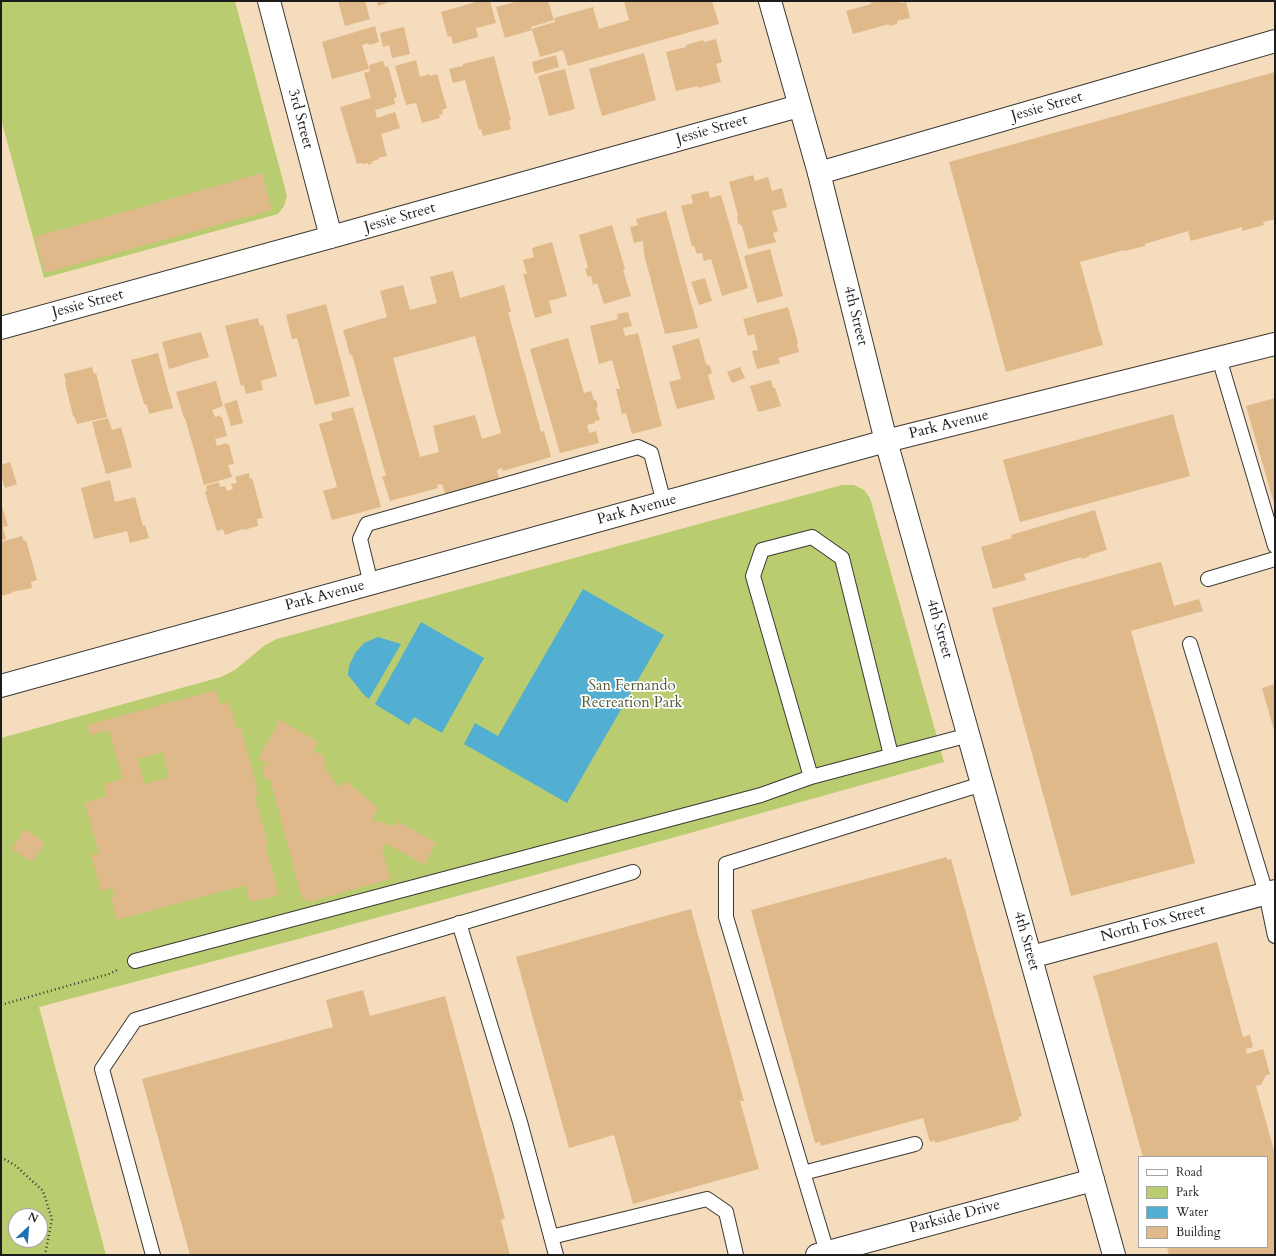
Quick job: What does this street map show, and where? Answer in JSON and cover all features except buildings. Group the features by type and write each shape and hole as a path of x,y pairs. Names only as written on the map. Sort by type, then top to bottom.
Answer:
{"street":[{"name":"3rd Street","path":"269,1 332,237"},
{"name":"4th Street","path":"770,1 819,173 886,441 1114,1255"},
{"name":"Jessie Street","path":"819,173 1275,41"},
{"name":"Jessie Street","path":"1,328 799,106"},
{"name":"Park Avenue","path":"1,686 886,441 1275,344"},
{"name":"North Fox Street","path":"1031,957 1270,892"},
{"name":"Parkside Drive","path":"826,1253 1093,1180"}],"lane":[{"path":"1219,358 1275,546"},
{"path":"371,584 360,539 367,524 638,447 651,453 664,503"},
{"path":"811,777 753,576 762,550 812,537 842,558 891,755"},
{"path":"1208,579 1275,559"},
{"path":"1190,644 1270,892 1275,936"},
{"path":"135,961 761,795 811,777 969,735"},
{"path":"826,1253 726,917 726,864 982,784"},
{"path":"153,1255 102,1070 135,1020 632,872"},
{"path":"459,923 520,1122 556,1255"},
{"path":"803,1173 915,1144"},
{"path":"551,1237 707,1199 726,1212 736,1255"}],"path":[{"path":"1,1005 109,974 135,961"},
{"path":"1,1157 16,1166 43,1191 52,1219 46,1255"}],"green space":[{"path":"1,1 235,1 287,196 284,206 278,214 44,278 1,119"},
{"name":"San Fernando Recreation Park","path":"842,485 854,485 864,490 870,498 944,762 672,838 39,1007 106,1255 1,1255 1,738 221,677 235,670 265,645 277,639"}],"water":[{"path":"583,589 664,635 567,803 464,744 475,723 498,736"},
{"path":"421,622 484,658 442,733 414,717 409,725 375,704"},
{"path":"378,637 401,644 369,699 348,675 349,666 355,653 364,643"}]}
